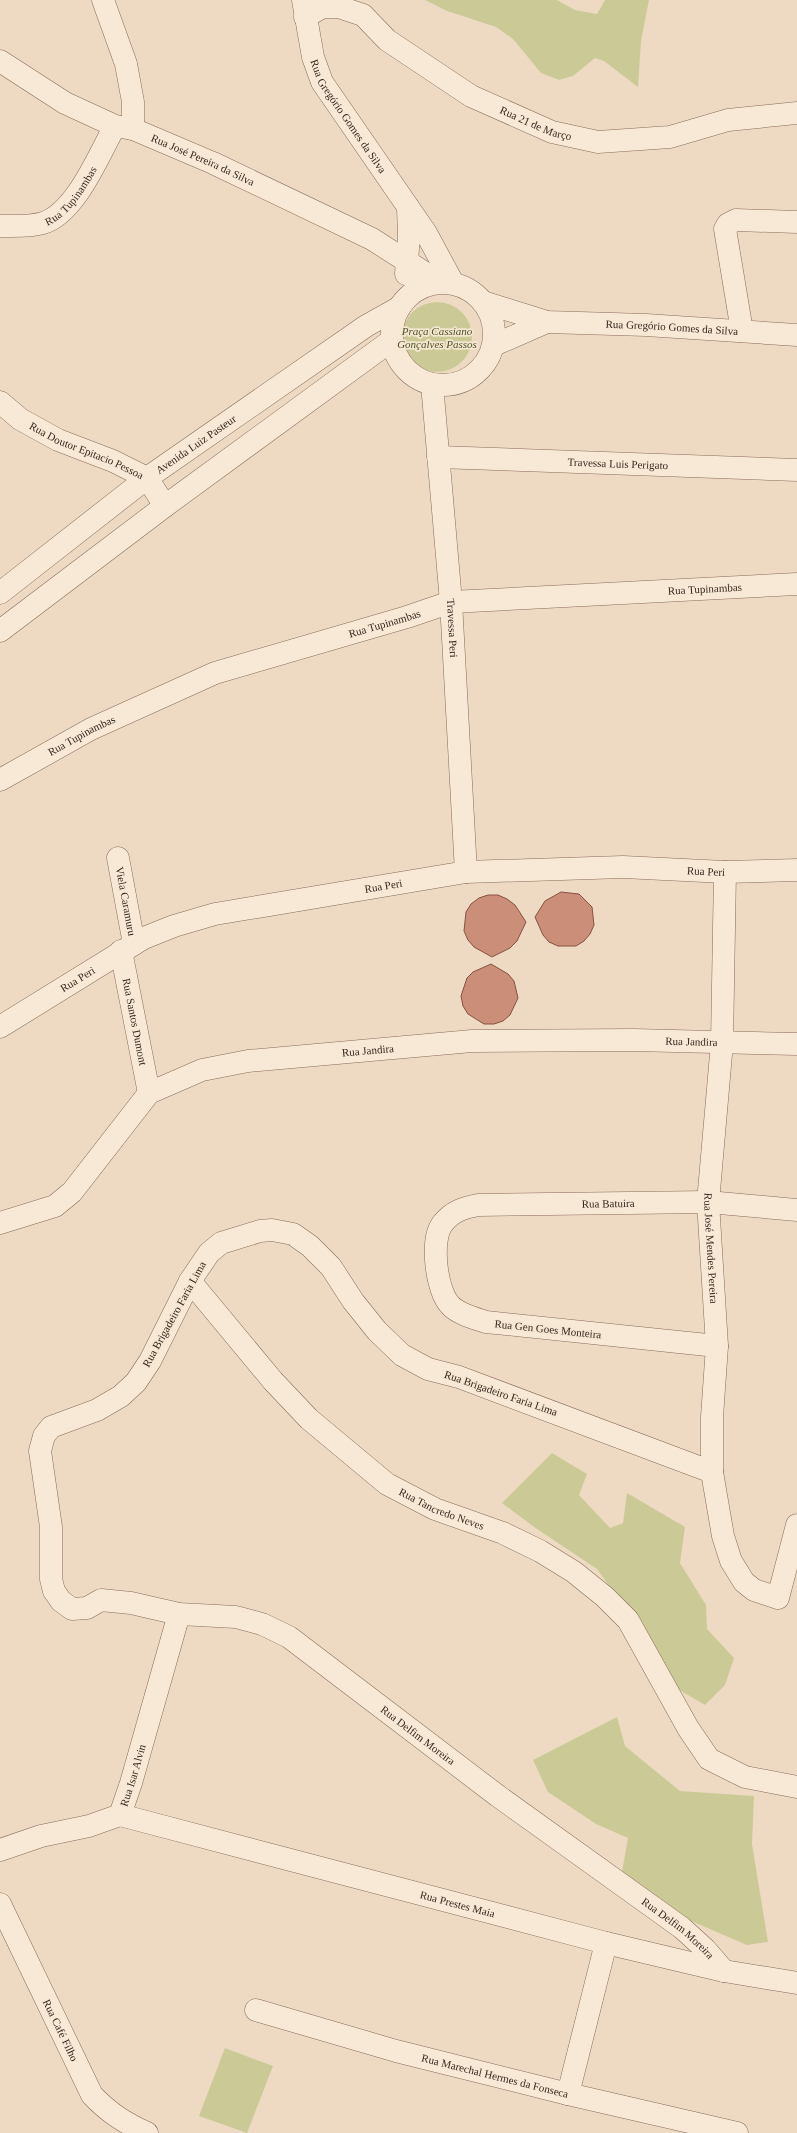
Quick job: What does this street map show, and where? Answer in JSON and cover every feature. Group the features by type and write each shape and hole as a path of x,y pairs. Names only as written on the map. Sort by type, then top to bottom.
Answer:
{"street":[{"name":"Rua Tupinambas","path":"0,226 43,223 59,215 75,199 124,127 133,102 126,64 104,0"},
{"name":"Rua 21 de Março","path":"304,9 339,7 363,15 387,40 471,96 552,132 598,142 670,137 728,120 797,112"},
{"name":"Rua Gregório Gomes da Silva","path":"304,9 313,57 322,82 426,233 446,283"},
{"name":"Rua José Pereira da Silva","path":"0,61 66,103 220,166 372,239 446,283"},
{"path":"403,301 423,286 446,283 467,288 483,302 493,320 495,335 494,345 486,363 476,374 463,382 432,384 418,378 405,368 396,355 392,340 393,323 403,301 409,236 408,207"},
{"path":"742,332 725,229 728,224 736,220 797,222"},
{"name":"Avenida Luiz Pasteur","path":"0,593 147,478 403,301"},
{"name":"Rua Gregório Gomes da Silva","path":"483,302 547,322 646,325 797,335"},
{"name":"Rua Gregório Gomes da Silva","path":"494,345 547,322"},
{"path":"0,632 166,506 392,340"},
{"name":"Travessa Peri","path":"432,384 451,602 466,872"},
{"name":"Rua Doutor Epitacio Pessoa","path":"0,402 20,419 58,440 113,461 147,478 166,506"},
{"name":"Travessa Luis Perigato","path":"438,457 797,470"},
{"name":"Rua Tupinambas","path":"0,780 91,729 215,673 407,617 451,602 797,584"},
{"name":"Viela Caramuru","path":"118,858 127,947"},
{"name":"Rua Peri","path":"0,1027 127,947 174,926 214,914 466,872 623,867 725,872 797,870"},
{"name":"Rua José Mendes Pereira","path":"725,872 722,1043 708,1202 717,1346 712,1417 712,1472 722,1536 731,1561 744,1582 754,1590 778,1598 797,1525"},
{"name":"Rua Santos Dumont","path":"127,947 149,1093"},
{"name":"Rua Jandira","path":"0,1223 55,1206 72,1192 149,1093 202,1070 248,1061 465,1041 634,1040 797,1044"},
{"name":"Rua Batuira","path":"437,1240 442,1224 453,1212 463,1208 486,1205 708,1202 797,1210"},
{"name":"Rua Brigadeiro Faria Lima","path":"72,1609 61,1601 54,1591 51,1579 51,1527 40,1451 44,1436 51,1427 98,1410 121,1396 136,1382 150,1361 190,1281 209,1253 221,1243 260,1231 272,1230 293,1234 310,1246 331,1267 353,1301 377,1331 402,1355 428,1369 459,1377 712,1472"},
{"name":"Rua Gen Goes Monteira","path":"437,1240 437,1272 441,1290 450,1305 472,1317 486,1322 717,1346"},
{"name":"Rua Tancredo Neves","path":"190,1281 273,1381 309,1419 387,1484 435,1509 503,1533 540,1551 574,1572 605,1597 628,1620 688,1728 708,1759 745,1777 797,1787"},
{"name":"Rua Delfim Moreira","path":"72,1609 87,1608 101,1600 131,1603 179,1614 236,1617 262,1624 289,1637 498,1796 682,1928 705,1949 724,1971"},
{"name":"Rua Isar Alvin","path":"0,1850 41,1836 89,1826 120,1815 131,1783 179,1614"},
{"name":"Rua Prestes Maia","path":"120,1815 606,1943 724,1971 797,1983"},
{"name":"Rua Café Filho","path":"0,1904 92,2095 107,2110 124,2123 147,2133"},
{"path":"568,2094 606,1943"},
{"name":"Rua Marechal Hermes da Fonseca","path":"256,2010 396,2051 568,2094 737,2133"}],"green space":[{"path":"425,0 557,0 575,10 597,14 605,0 649,0 641,41 638,87 604,61 595,58 573,76 559,80 541,73 513,39 496,27 447,11"},
{"name":"Praça Cassiano Gonçalves Passos","path":"437,302 456,308 466,318 472,337 466,356 456,366 437,372 418,366 408,356 402,337 408,318 418,308"},
{"path":"552,1453 587,1474 579,1495 610,1528 623,1523 627,1493 685,1527 680,1563 706,1605 707,1629 734,1658 725,1685 705,1705 676,1688 661,1658 597,1569 537,1529 502,1503"},
{"path":"617,1717 625,1746 680,1791 754,1796 752,1844 768,1942 747,1945 682,1917 622,1872 628,1838 596,1824 548,1792 533,1760"},
{"path":"225,2048 273,2066 247,2133 199,2116"}],"building":[{"path":"561,892 579,894 592,907 594,925 590,934 584,941 576,946 558,946 549,942 543,935 535,917 545,901"},
{"path":"488,895 498,895 507,899 515,905 526,922 517,941 510,948 492,957 474,947 468,940 464,931 466,912 471,904 479,898"},
{"path":"491,964 508,974 514,981 518,998 510,1015 503,1021 494,1024 484,1024 468,1014 463,1006 461,996 467,978 473,972"}]}
